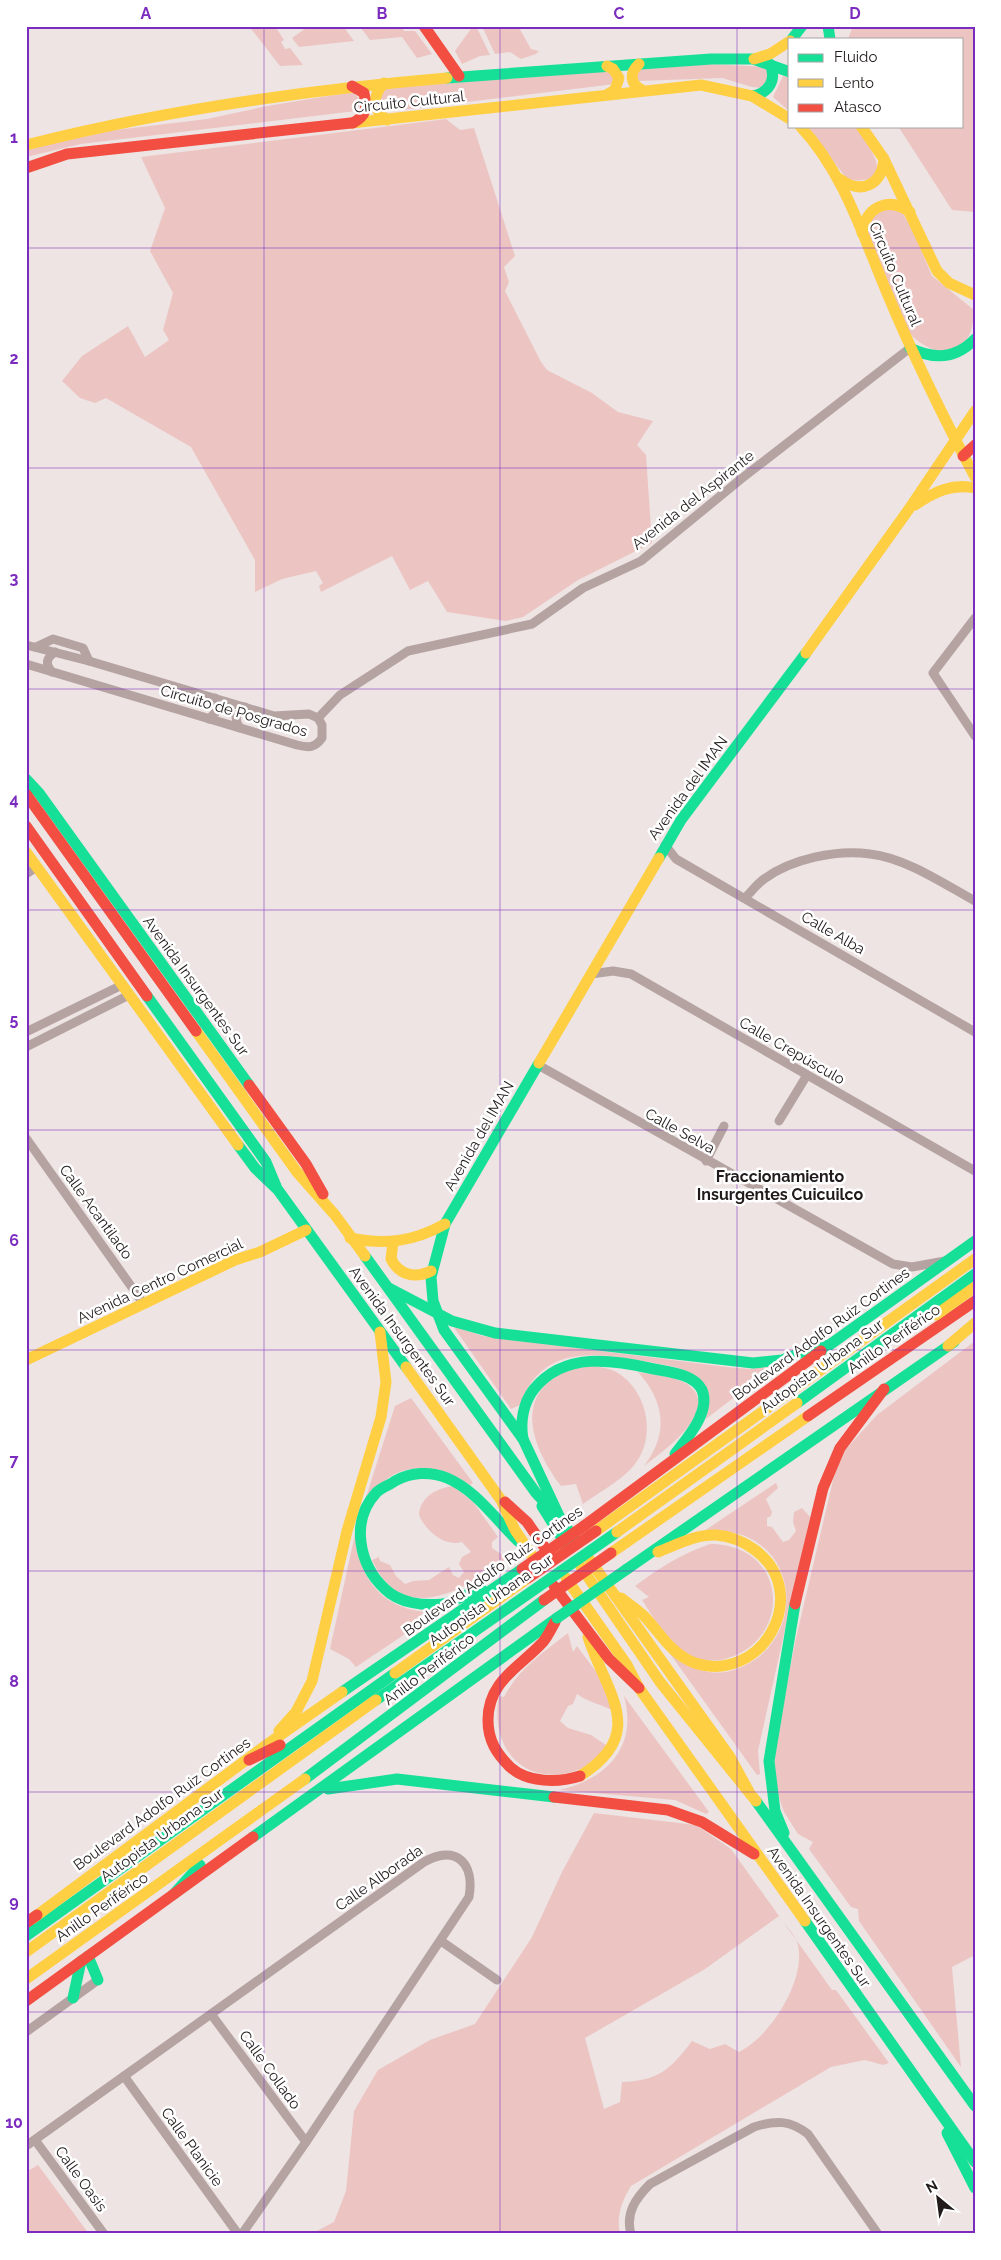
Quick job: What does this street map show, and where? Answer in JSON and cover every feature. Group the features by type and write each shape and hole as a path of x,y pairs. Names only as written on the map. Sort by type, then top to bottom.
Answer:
{"main road":[{"path":"424,26 459,76"},
{"path":"793,38 802,26"},
{"path":"753,59 770,54 788,42"},
{"name":"Circuito Cultural","path":"26,145 101,126 286,94 352,86 459,76 707,59 753,59 788,71"},
{"path":"639,64 633,69 631,77 633,84 642,90"},
{"path":"752,96 765,93 771,86 774,73 770,64"},
{"path":"607,66 613,69 619,78 615,90 608,94"},
{"path":"384,83 377,90 374,100 379,114 387,120"},
{"name":"Circuito Cultural","path":"26,168 67,154 701,85 752,96 788,118"},
{"path":"349,124 359,120 367,108 364,93 352,86"},
{"name":"Circuito Cultural","path":"802,128 818,146 840,179 910,348 954,440 975,477"},
{"path":"862,128 884,159 937,271 950,283 974,297"},
{"path":"840,179 849,186 866,187 880,176 884,159"},
{"path":"862,234 866,216 880,204 897,204 911,214"},
{"path":"910,348 921,354 940,357 953,355 969,347 975,340"},
{"name":"Avenida del IMAN","path":"561,1520 522,1439 444,1330 430,1297 433,1256 445,1224 664,845 909,509 975,410"},
{"name":"Avenida del IMAN","path":"954,440 975,425"},
{"path":"963,456 975,444"},
{"path":"909,509 928,496 947,487 975,488"},
{"name":"Avenida Insurgentes Sur","path":"26,779 39,794 306,1164 335,1216 350,1238 536,1493 561,1520 613,1592 730,1757 748,1790 975,2106"},
{"name":"Avenida Insurgentes Sur","path":"26,794 296,1172 335,1216"},
{"name":"Avenida Insurgentes Sur","path":"26,826 266,1162 278,1190"},
{"name":"Avenida Insurgentes Sur","path":"26,852 255,1168 278,1190 501,1500 524,1546 619,1671 639,1688"},
{"name":"Avenida del IMAN","path":"350,1238 373,1243 392,1242 423,1237 445,1224"},
{"name":"Avenida Centro Comercial","path":"26,1360 143,1303 306,1230"},
{"name":"Boulevard Adolfo Ruiz Cortines","path":"26,1923 270,1743 524,1572 839,1338 975,1241"},
{"path":"392,1242 391,1259 403,1273 417,1277 431,1271"},
{"name":"Anillo Periférico","path":"26,1936 401,1668 524,1572 596,1531 975,1259"},
{"name":"Autopista Urbana Sur","path":"26,1952 444,1651 666,1498 975,1274"},
{"path":"386,1286 436,1313 472,1327 495,1333 753,1363 782,1360 839,1338"},
{"name":"Autopista Urbana Sur","path":"26,1962 452,1655 670,1505 975,1287"},
{"name":"Anillo Periférico","path":"26,1978 249,1821 397,1713 544,1600 975,1301"},
{"path":"948,1346 975,1323"},
{"path":"26,2001 174,1894 322,1791 557,1618 975,1327"},
{"path":"270,1743 296,1712 305,1696 318,1660 344,1542 381,1417 386,1382 379,1331"},
{"path":"522,1439 521,1424 528,1398 545,1377 564,1365 593,1359 679,1374 694,1380 702,1390 704,1410 689,1436 661,1470"},
{"path":"790,1849 775,1811 769,1761 792,1618 823,1488 840,1448 884,1389"},
{"path":"524,1546 472,1494 452,1480 430,1474 412,1475 398,1479 378,1492 365,1510 359,1533 362,1554 373,1578 384,1590 407,1603 434,1605 454,1601 470,1595 502,1575 524,1572"},
{"name":"Avenida Insurgentes Sur","path":"536,1493 552,1525 628,1638 722,1762 748,1790"},
{"name":"Avenida Insurgentes Sur","path":"501,1500 526,1522 627,1665 639,1688 761,1859 932,2105 975,2162"},
{"path":"613,1592 644,1616 676,1651 696,1663 722,1665 741,1660 762,1645 775,1627 781,1602 781,1594 776,1578 763,1557 740,1540 722,1536 702,1537 642,1558"},
{"path":"557,1618 544,1641 511,1669 499,1683 491,1698 487,1716 488,1734 503,1760 519,1773 536,1780 558,1781 583,1775 604,1756 613,1741 618,1716 616,1706 610,1687 592,1652 585,1628"},
{"path":"249,1760 308,1728 401,1668"},
{"path":"322,1791 348,1784 397,1779 668,1810 702,1822 761,1859"},
{"path":"174,1894 193,1870 241,1832 249,1821"},
{"path":"85,1958 98,1980"},
{"path":"73,1998 85,1958"},
{"path":"932,2105 975,2188"}],"street":[{"name":"Avenida del Aspirante","path":"318,718 340,695 408,651 532,624 582,588 641,561 741,479 910,348"},
{"path":"975,618 933,673 975,736"},
{"path":"36,647 53,639 84,648 89,661"},
{"name":"Circuito de Posgrados","path":"26,645 89,661 274,716 309,714 318,718 322,725 322,738 317,745 309,748 26,664"},
{"path":"52,672 48,668 47,661 55,652"},
{"path":"209,719 218,710 218,704 214,698"},
{"path":"240,728 236,716 246,708"},
{"name":"Calle Alba","path":"664,845 676,859 975,1032"},
{"path":"745,898 764,879 784,868 814,858 845,853 871,854 913,867 975,901"},
{"name":"Calle Alba","path":"656,859 676,859"},
{"path":"26,874 37,867"},
{"name":"Calle Crepúsculo","path":"591,974 613,971 631,974 975,1171"},
{"path":"26,1032 122,985"},
{"path":"26,1047 129,995"},
{"name":"Calle Selva","path":"538,1065 706,1161 893,1264 912,1267 948,1260"},
{"path":"778,1121 807,1075"},
{"path":"706,1161 724,1126"},
{"name":"Calle Acantilado","path":"26,1138 143,1303"},
{"name":"Calle Alborada","path":"26,2146 424,1862 444,1854 454,1855 462,1861 471,1884 469,1897 306,2142 240,2234"},
{"path":"441,1941 498,1980"},
{"path":"26,2032 98,1980"},
{"name":"Calle Collado","path":"211,2014 306,2142"},
{"name":"Calle Planicie","path":"124,2076 240,2234"},
{"path":"631,2234 630,2213 636,2198 650,2184 754,2127 769,2122 784,2121 796,2125 808,2134 878,2234"},
{"name":"Calle Oasis","path":"35,2140 104,2234"}],"shaded area":[{"path":"249,26 275,26 284,40 281,42 285,49 290,48 303,65 280,66"},
{"path":"309,26 343,26 354,41 299,47 292,38"},
{"path":"401,26 404,31 415,31 432,54 417,58 402,37 370,40 361,28"},
{"path":"473,26 476,26 490,55 480,56 462,64 455,51"},
{"path":"482,26 518,26 531,49 539,51 536,54 521,59 510,52 495,54"},
{"path":"853,26 975,26 975,212 952,210 899,128 964,128 964,38 848,38"},
{"path":"708,64 767,67 768,80 763,88 752,87 722,78 639,81 635,72 640,66"},
{"path":"610,69 615,84 385,112 378,107 378,96 388,87"},
{"path":"783,76 788,77 788,110 773,97"},
{"path":"353,92 361,101 356,111 81,144 26,157 26,149 82,134 207,119 267,106"},
{"path":"446,119 460,130 474,128 515,256 504,267 509,282 505,291 541,362 547,370 592,393 618,412 653,421 637,445 646,455 652,543 578,580 523,617 506,621 447,612 428,581 410,590 392,556 321,592 319,586 323,583 316,571 282,579 255,592 255,560 191,447 106,398 95,403 80,398 62,381 82,356 128,326 145,357 169,340 163,330 173,293 150,251 165,208 141,157"},
{"path":"807,128 856,128 873,154 877,163 877,171 873,177 864,180 848,180"},
{"path":"887,209 901,210 915,235 932,276 974,310 973,324 969,336 955,350 946,352 924,345 912,336 903,320 868,234 870,215"},
{"path":"453,1326 483,1336 727,1367 750,1369 776,1365 706,1419 706,1394 702,1385 689,1372 629,1359 591,1355 573,1357 557,1362 542,1371 530,1385 520,1405 511,1409"},
{"path":"975,1341 975,1955 952,1967 961,2067 859,1921 858,1909 851,1907 809,1849 813,1842 798,1834 784,1812 777,1792 774,1769 775,1745 796,1638 834,1476 846,1449 877,1415"},
{"path":"585,1365 612,1370 630,1383 643,1405 647,1429 642,1453 630,1470 583,1504 576,1484 561,1486 549,1468 539,1449 532,1414 536,1399 546,1385 562,1373"},
{"path":"638,1372 670,1377 682,1381 696,1394 698,1406 694,1418 686,1430 644,1466 657,1442 660,1418 654,1395"},
{"path":"411,1398 473,1483 470,1485 449,1474 426,1468 402,1471 391,1476 381,1484 361,1513 395,1406"},
{"path":"776,1483 778,1488 766,1499 772,1512 771,1516 767,1518 767,1526 772,1527 783,1542 789,1540 796,1531 793,1522 794,1512 802,1508 810,1517 758,1751 760,1774 757,1775 668,1651 698,1669 714,1673 724,1672 746,1665 763,1653 776,1637 784,1619 786,1600 784,1581 777,1563 764,1547 745,1536 730,1532 704,1531"},
{"path":"453,1486 473,1502 498,1537 492,1542 492,1548 507,1558 473,1581 454,1591 417,1598 400,1593 385,1581 372,1560 379,1557 380,1561 390,1565 396,1576 405,1584 413,1581 429,1580 449,1567 453,1575 459,1578 464,1572 459,1564 462,1557 471,1552 462,1542 449,1542 436,1536 426,1527 419,1515 422,1503 430,1494"},
{"path":"355,1534 362,1567 379,1592 390,1601 404,1608 438,1612 356,1667 349,1659 330,1649"},
{"path":"710,1544 736,1548 755,1560 768,1576 773,1596 771,1616 762,1635 745,1650 716,1661 690,1656 675,1646 642,1600 649,1597 635,1586 671,1562 689,1552"},
{"path":"568,1633 573,1652 577,1646 597,1673 615,1711 577,1694 573,1704 568,1706 560,1721 568,1728 591,1735 606,1745 597,1758 580,1769 556,1775 540,1773 525,1768 514,1759 505,1746 499,1731 497,1714 499,1696 504,1697 524,1669"},
{"path":"624,1696 709,1812 706,1814 675,1800 559,1790 591,1778 615,1758 622,1745 626,1731 627,1714"},
{"path":"594,1813 696,1825 731,1849 779,1916 705,1969 585,2038 604,2109 620,2102 622,2082 645,2079 663,2072 692,2041 710,2049 725,2044 739,2052 751,2045 773,2021 791,1991 797,1975 799,1959 796,1940 832,1990 836,1990 889,2063 883,2065 865,2060 831,2067 631,2186 621,2209 619,2221 620,2234 311,2234 334,2222 346,2191 354,2111 378,2070 430,2040 475,2024 532,1937 562,1872"},
{"path":"38,2165 89,2234 26,2234 26,2172"}],"traffic: fast":[{"path":"793,38 802,26"},
{"path":"828,26 830,38"},
{"path":"447,78 711,59 753,59 788,71"},
{"path":"752,96 763,92 770,85 773,75 770,64"},
{"path":"910,348 919,352 944,356 960,351 975,339"},
{"path":"659,858 681,820 806,653"},
{"path":"26,779 39,793 249,1085"},
{"path":"147,996 266,1162 276,1186"},
{"path":"539,1063 445,1224 431,1277 433,1301 444,1330 523,1439 561,1520"},
{"path":"238,1145 255,1168 278,1190 406,1367"},
{"path":"821,1351 975,1241"},
{"path":"365,1256 536,1493 561,1520 577,1542"},
{"path":"797,1403 975,1274"},
{"path":"389,1288 452,1321 495,1333 753,1363 782,1360 823,1344"},
{"path":"627,1569 954,1342"},
{"path":"523,1439 522,1419 527,1400 534,1389 546,1377 560,1369 575,1364 590,1361 606,1361 674,1373 693,1380 702,1390 704,1398 701,1416 675,1454"},
{"path":"481,1588 452,1601 435,1605 419,1604 397,1598 385,1589 369,1568 361,1542 363,1516 368,1504 376,1493 395,1481 414,1474 434,1474 447,1478 467,1490 518,1541"},
{"path":"542,1506 568,1548"},
{"path":"376,1700 617,1532"},
{"path":"342,1692 522,1569"},
{"path":"557,1618 627,1569"},
{"path":"305,1779 544,1600"},
{"path":"784,1833 775,1811 769,1761 795,1604"},
{"path":"253,1837 557,1618"},
{"path":"26,1936 395,1673"},
{"path":"328,1789 397,1779 554,1797"},
{"path":"756,1801 975,2106"},
{"path":"174,1894 200,1865"},
{"path":"805,1921 975,2162"},
{"path":"88,1956 98,1980"},
{"path":"73,1998 81,1961"},
{"path":"947,2133 975,2188"}],"traffic: slow":[{"path":"754,59 770,54 788,42"},
{"path":"639,64 632,78 635,85 642,90"},
{"path":"607,66 613,69 619,78 615,90 608,94"},
{"path":"26,145 130,121 235,103 288,95 447,78"},
{"path":"384,83 377,93 375,103 379,112 387,120"},
{"path":"351,123 701,85 752,96 788,118"},
{"path":"802,128 829,164 851,205 918,363 975,477"},
{"path":"862,128 884,159 937,271 949,283 975,295"},
{"path":"840,179 855,186 863,187 869,185 879,175 884,159"},
{"path":"862,233 868,217 879,207 894,205 910,212"},
{"path":"806,653 909,509 975,411"},
{"path":"915,505 929,496 951,488 975,488"},
{"path":"26,852 238,1145"},
{"path":"539,1063 659,858"},
{"path":"196,1031 297,1172 335,1215 365,1256"},
{"path":"350,1238 375,1241 399,1240 422,1235 445,1224"},
{"path":"26,1360 235,1260 260,1252 306,1230"},
{"path":"393,1242 391,1259 398,1269 413,1275 431,1271"},
{"path":"596,1531 975,1259"},
{"path":"936,1315 975,1287"},
{"path":"948,1346 975,1323"},
{"path":"279,1731 296,1712 312,1681 347,1531 381,1417 386,1382 380,1332"},
{"path":"406,1367 501,1500 515,1530 540,1567"},
{"path":"617,1532 797,1403"},
{"path":"611,1553 808,1416"},
{"path":"621,1598 645,1617 673,1649 695,1663 719,1666 741,1661 759,1649 772,1631 779,1611 780,1589 772,1568 755,1550 726,1536 709,1535 694,1538 658,1552"},
{"path":"589,1559 730,1757 748,1790"},
{"path":"581,1567 660,1682 756,1801"},
{"path":"395,1673 528,1578"},
{"path":"566,1578 627,1665 639,1688 805,1921"},
{"path":"580,1776 601,1760 613,1744 618,1728 617,1711 612,1694 588,1637"},
{"path":"32,1919 269,1743 342,1692"},
{"path":"26,1952 376,1700"},
{"path":"26,1979 305,1779"}],"traffic: jam":[{"path":"424,26 459,76"},
{"path":"352,86 364,93 366,103 365,111 353,123"},
{"path":"26,168 67,154 351,123"},
{"path":"963,456 975,445"},
{"path":"26,794 196,1031"},
{"path":"26,826 147,996"},
{"path":"249,1085 306,1164 323,1194"},
{"path":"808,1416 975,1301"},
{"path":"584,1526 821,1351"},
{"path":"795,1604 823,1488 840,1448 884,1389"},
{"path":"505,1502 527,1522 552,1558"},
{"path":"522,1569 584,1526"},
{"path":"528,1578 596,1531"},
{"path":"544,1600 611,1553"},
{"path":"554,1586 609,1659 639,1688"},
{"path":"555,1622 543,1642 507,1676 493,1695 489,1706 489,1734 501,1757 510,1767 525,1776 544,1780 562,1780 580,1776"},
{"path":"249,1760 280,1745"},
{"path":"554,1797 668,1810 702,1822 754,1854"},
{"path":"26,2001 253,1837"},
{"path":"26,1923 37,1915"}],"district":[{"name":"Fraccionamiento Insurgentes Cuicuilco","path":"780,1185"}]}
